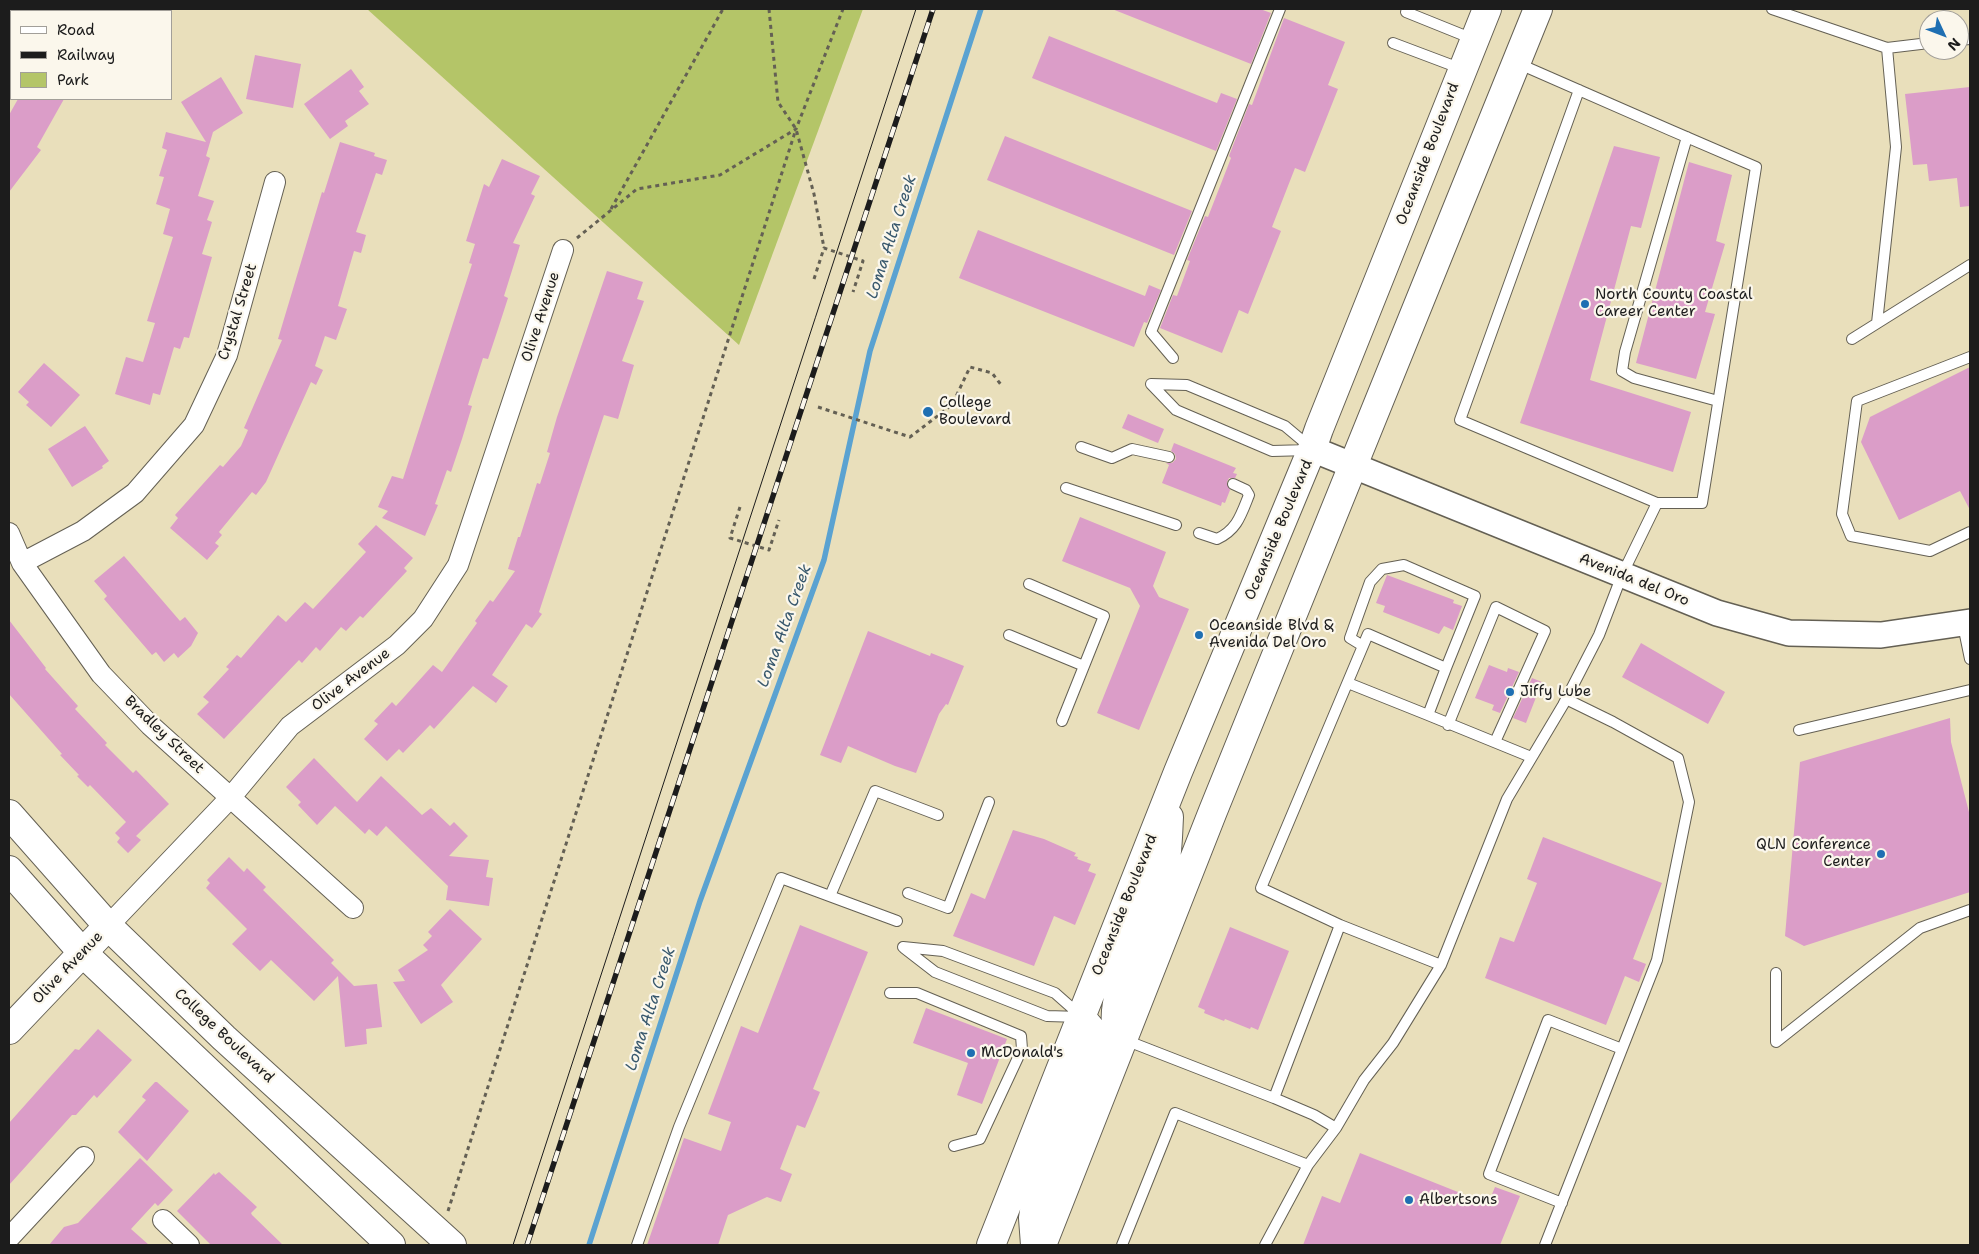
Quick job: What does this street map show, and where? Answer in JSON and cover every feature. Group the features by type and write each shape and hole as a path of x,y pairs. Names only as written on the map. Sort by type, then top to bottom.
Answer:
{"main road":[{"name":"Oceanside Boulevard","path":"991,1245 1172,788 1312,449 1487,9"},
{"path":"1042,1245 1213,811 1538,9"},
{"path":"1124,1040 1116,1031 1117,1008 1122,984 1164,872 1172,788"},
{"name":"College Boulevard","path":"9,814 108,926 224,1038 446,1240"},
{"path":"9,870 82,952 391,1245"},
{"name":"Olive Avenue","path":"9,1030 108,926"},
{"path":"1035,1245 1033,1218 1036,1199 1098,1043 1095,1034 1081,1017"}],"street":[{"name":"Crystal Street","path":"22,563 83,531 135,493 194,425 227,355 276,182"},
{"name":"Olive Avenue","path":"108,926 231,797 290,726 397,645 423,619 458,565 563,250"},
{"name":"Avenida del Oro","path":"1312,449 1717,614 1789,633 1881,635 1966,623"},
{"name":"Bradley Street","path":"9,533 22,563 102,674 150,725 353,908"},
{"path":"9,1238 84,1157"},
{"path":"164,1220 188,1245"}],"lane":[{"path":"1172,358 1151,332 1280,9"},
{"path":"1772,9 1886,48 1919,45"},
{"path":"1406,12 1474,39"},
{"path":"1393,43 1462,69"},
{"path":"1876,323 1896,147 1886,48"},
{"path":"1516,63 1579,90 1756,167 1702,503 1657,503 1460,420 1579,90"},
{"path":"1687,137 1625,352 1622,371 1634,378 1718,401"},
{"path":"1852,339 1970,265"},
{"path":"1970,357 1857,401 1842,514 1851,536 1930,551 1970,532"},
{"path":"1151,384 1186,385 1285,426 1312,449 1272,451 1176,410 1151,384"},
{"path":"1081,447 1112,458 1132,449 1168,457"},
{"path":"1199,532 1217,539 1230,533 1238,523 1249,495 1246,490 1233,484"},
{"path":"1066,488 1177,525"},
{"path":"1264,1245 1308,1166 1336,1128 1364,1080 1393,1043 1440,965 1506,799 1566,699 1599,634 1622,575 1657,503"},
{"path":"1363,646 1350,638 1370,582 1382,569 1404,565 1475,596 1428,715"},
{"path":"1029,584 1104,616 1062,721"},
{"path":"1448,725 1496,607 1545,631 1495,742"},
{"path":"1966,623 1970,659"},
{"path":"1440,965 1340,925 1261,888 1368,634 1446,668"},
{"path":"1009,635 1084,666"},
{"path":"1348,683 1448,725 1531,756"},
{"path":"1799,730 1970,690"},
{"path":"1545,1245 1657,960 1689,802 1678,758 1613,722 1566,699"},
{"path":"830,896 875,791 938,815"},
{"path":"908,893 948,908 989,802"},
{"path":"637,1245 679,1127 781,878 897,921"},
{"path":"1776,973 1776,1042 1920,928 1970,910"},
{"path":"1274,1098 1340,925"},
{"path":"904,947 943,951 1055,993 1081,1017 1047,1016 935,972 904,947"},
{"path":"890,993 917,993 1021,1036 1022,1049 980,1138 954,1146"},
{"path":"1562,1203 1489,1174 1548,1020 1622,1049"},
{"path":"1124,1040 1274,1098 1314,1115 1336,1128"},
{"path":"1122,1245 1175,1113 1308,1166"}],"path":[{"path":"609,212 723,9"},
{"path":"769,9 778,102 796,129 814,194 824,248 814,279"},
{"path":"446,1240 796,129 843,9"},
{"path":"563,250 637,189 720,175 796,129"},
{"path":"824,248 863,261 853,292"},
{"path":"818,407 910,437 952,405 970,367 992,373 1002,386"},
{"path":"740,507 730,538 757,547 769,550 779,520"}],"green space":[{"path":"367,9 863,9 739,345"}],"building":[{"path":"1112,9 1260,9 1271,13 1251,64"},
{"path":"1284,18 1345,42 1328,85 1338,89 1305,172 1295,168 1272,227 1281,231 1248,314 1239,310 1222,353 1160,328 1173,295 1177,296 1190,261 1187,260 1205,216 1208,217 1231,158 1229,156 1249,104 1252,105"},
{"path":"1049,36 1217,103 1221,93 1237,99 1216,151 1032,78"},
{"path":"255,55 301,64 293,108 246,99"},
{"path":"351,69 364,87 359,91 369,104 345,121 348,126 330,139 304,104"},
{"path":"221,77 243,113 213,132 206,156 210,158 198,196 214,201 207,220 212,222 202,254 212,257 189,338 184,337 180,349 174,347 160,395 153,393 150,405 115,394 126,357 143,362 155,323 147,321 173,237 163,234 170,209 156,204 164,177 159,176 167,150 162,148 166,132 206,142 181,102"},
{"path":"1970,87 1970,206 1960,207 1957,178 1929,181 1927,164 1913,165 1905,94"},
{"path":"17,100 63,100 37,147 41,150 9,192 9,115"},
{"path":"1005,136 1192,211 1174,255 987,180"},
{"path":"340,142 375,153 374,156 387,160 382,175 376,173 356,232 366,235 361,253 354,251 338,306 347,309 336,340 325,336 315,366 323,370 316,385 311,382 266,482 256,495 252,492 219,532 222,535 215,543 219,546 207,560 170,528 178,518 175,515 220,465 223,467 241,446 248,430 244,428 282,340 278,339 322,192 324,193"},
{"name":"North County Coastal Career Center","path":"1614,146 1660,157 1641,228 1631,226 1590,380 1691,412 1673,472 1520,423"},
{"path":"502,159 540,176 531,194 535,196 513,243 520,245 504,296 508,298 488,359 483,358 468,405 472,406 462,439 451,472 447,470 435,504 438,505 425,536 382,518 388,511 378,507 392,476 403,479 472,264 469,263 475,244 466,241 484,184 489,187"},
{"path":"1689,162 1732,175 1716,241 1725,244 1705,312 1715,314 1696,379 1636,363"},
{"path":"978,230 1145,296 1149,285 1161,290 1147,323 1144,322 1134,347 959,278"},
{"path":"607,271 643,282 637,299 644,301 622,361 634,365 618,419 604,415 539,612 542,614 532,628 526,624 492,675 508,686 496,703 473,686 434,729 430,725 403,753 399,749 387,761 364,739 378,724 374,721 392,702 396,706 433,665 442,672 477,623 475,621 490,600 493,602 515,571 508,569 537,483 540,484 550,453 547,452 557,417"},
{"path":"44,363 80,395 51,427 26,405 29,402 18,392"},
{"path":"1970,367 1970,510 1960,491 1899,520 1861,442 1870,417"},
{"path":"1128,414 1164,429 1158,443 1122,428"},
{"path":"85,426 109,461 102,466 103,468 72,487 48,449"},
{"path":"1174,443 1236,468 1233,473 1237,474 1235,478 1229,478 1227,482 1230,490 1225,503 1222,502 1221,506 1162,483 1169,465 1166,463 1172,463 1176,459 1175,454 1171,451"},
{"path":"1080,517 1166,552 1153,586 1159,597 1189,609 1139,730 1097,713 1140,606 1130,588 1062,561"},
{"path":"376,525 413,558 404,568 407,571 363,618 360,616 346,631 341,627 320,651 316,647 302,663 299,660 224,739 197,714 209,702 203,697 229,669 226,667 237,655 241,658 278,615 286,622 305,602 313,609 366,552 358,544"},
{"path":"124,556 180,621 185,617 198,633 191,646 178,658 174,653 164,662 156,652 152,655 104,599 107,596 94,581"},
{"path":"1387,575 1454,600 1453,603 1462,606 1453,630 1444,626 1439,634 1383,612 1385,606 1376,603"},
{"path":"9,620 45,669 78,706 75,709 107,743 105,745 133,773 136,770 169,804 136,836 141,840 128,853 117,842 120,838 115,833 126,822 90,785 88,787 77,776 79,775 60,755 62,754 9,694"},
{"path":"868,631 930,656 931,653 964,666 948,705 946,704 939,714 916,773 848,746 841,763 820,755"},
{"path":"1641,643 1725,692 1708,724 1622,677"},
{"path":"1489,665 1507,672 1508,668 1519,672 1500,713 1492,710 1494,705 1475,698"},
{"path":"1532,678 1542,682 1526,723 1513,718"},
{"name":"QLN Conference Center","path":"1950,718 1951,742 1970,816 1970,892 1804,946 1785,936 1800,762"},
{"path":"314,758 357,802 381,776 422,815 431,808 450,826 454,822 468,836 449,856 489,860 486,877 493,878 489,906 446,900 448,886 386,826 377,836 369,829 365,834 335,806 317,825 298,805 301,802 286,787"},
{"path":"1013,830 1044,839 1076,853 1074,856 1078,857 1077,859 1091,864 1088,871 1096,874 1075,925 1054,916 1034,966 953,936 971,893 985,899"},
{"path":"1543,837 1662,883 1633,959 1646,964 1639,982 1625,976 1606,1025 1485,978 1500,937 1514,942 1537,883 1527,879"},
{"path":"229,857 244,872 247,868 266,887 263,890 334,960 331,963 354,986 377,984 382,1027 366,1029 367,1044 345,1047 338,976 314,1001 271,960 260,971 232,944 247,929 206,888 210,883 207,880"},
{"path":"450,909 482,939 441,985 453,1002 421,1024 393,982 405,981 398,970 428,950 423,945 432,936 428,932"},
{"path":"800,925 868,952 813,1089 820,1092 805,1128 797,1125 780,1169 792,1174 781,1202 767,1197 728,1215 718,1245 647,1245 684,1138 721,1151 731,1122 708,1114 741,1026 758,1033"},
{"path":"1230,927 1289,951 1258,1030 1251,1027 1250,1029 1225,1019 1224,1021 1204,1013 1205,1010 1198,1007"},
{"name":"McDonald's","path":"926,1008 1007,1039 982,1104 957,1095 968,1063 913,1043"},
{"path":"98,1029 132,1060 97,1098 94,1095 76,1115 72,1115 9,1185 9,1123 75,1049 79,1050"},
{"path":"155,1082 189,1111 147,1161 118,1132 146,1100 142,1097 143,1095"},
{"name":"Albertsons","path":"1360,1153 1488,1204 1495,1187 1520,1196 1500,1245 1303,1245 1322,1196 1340,1203"},
{"path":"140,1158 173,1190 158,1206 155,1203 131,1229 149,1245 49,1245 64,1227 78,1223"},
{"path":"219,1172 257,1207 251,1213 252,1215 283,1245 211,1245 177,1211 214,1173 215,1175"}],"waterway":[{"name":"Loma Alta Creek","path":"589,1245 700,901 824,560 870,351 981,9"}],"tram line":[{"path":"513,1245 916,9"}],"railway":[{"path":"527,1245 933,9"}],"place":[{"name":"North County Coastal Career Center","path":"1585,304"},
{"name":"College Boulevard","path":"928,412"},
{"name":"Oceanside Blvd & Avenida Del Oro","path":"1199,635"},
{"name":"Jiffy Lube","path":"1510,692"},
{"name":"QLN Conference Center","path":"1881,854"},
{"name":"McDonald's","path":"971,1053"},
{"name":"Albertsons","path":"1409,1200"}]}
